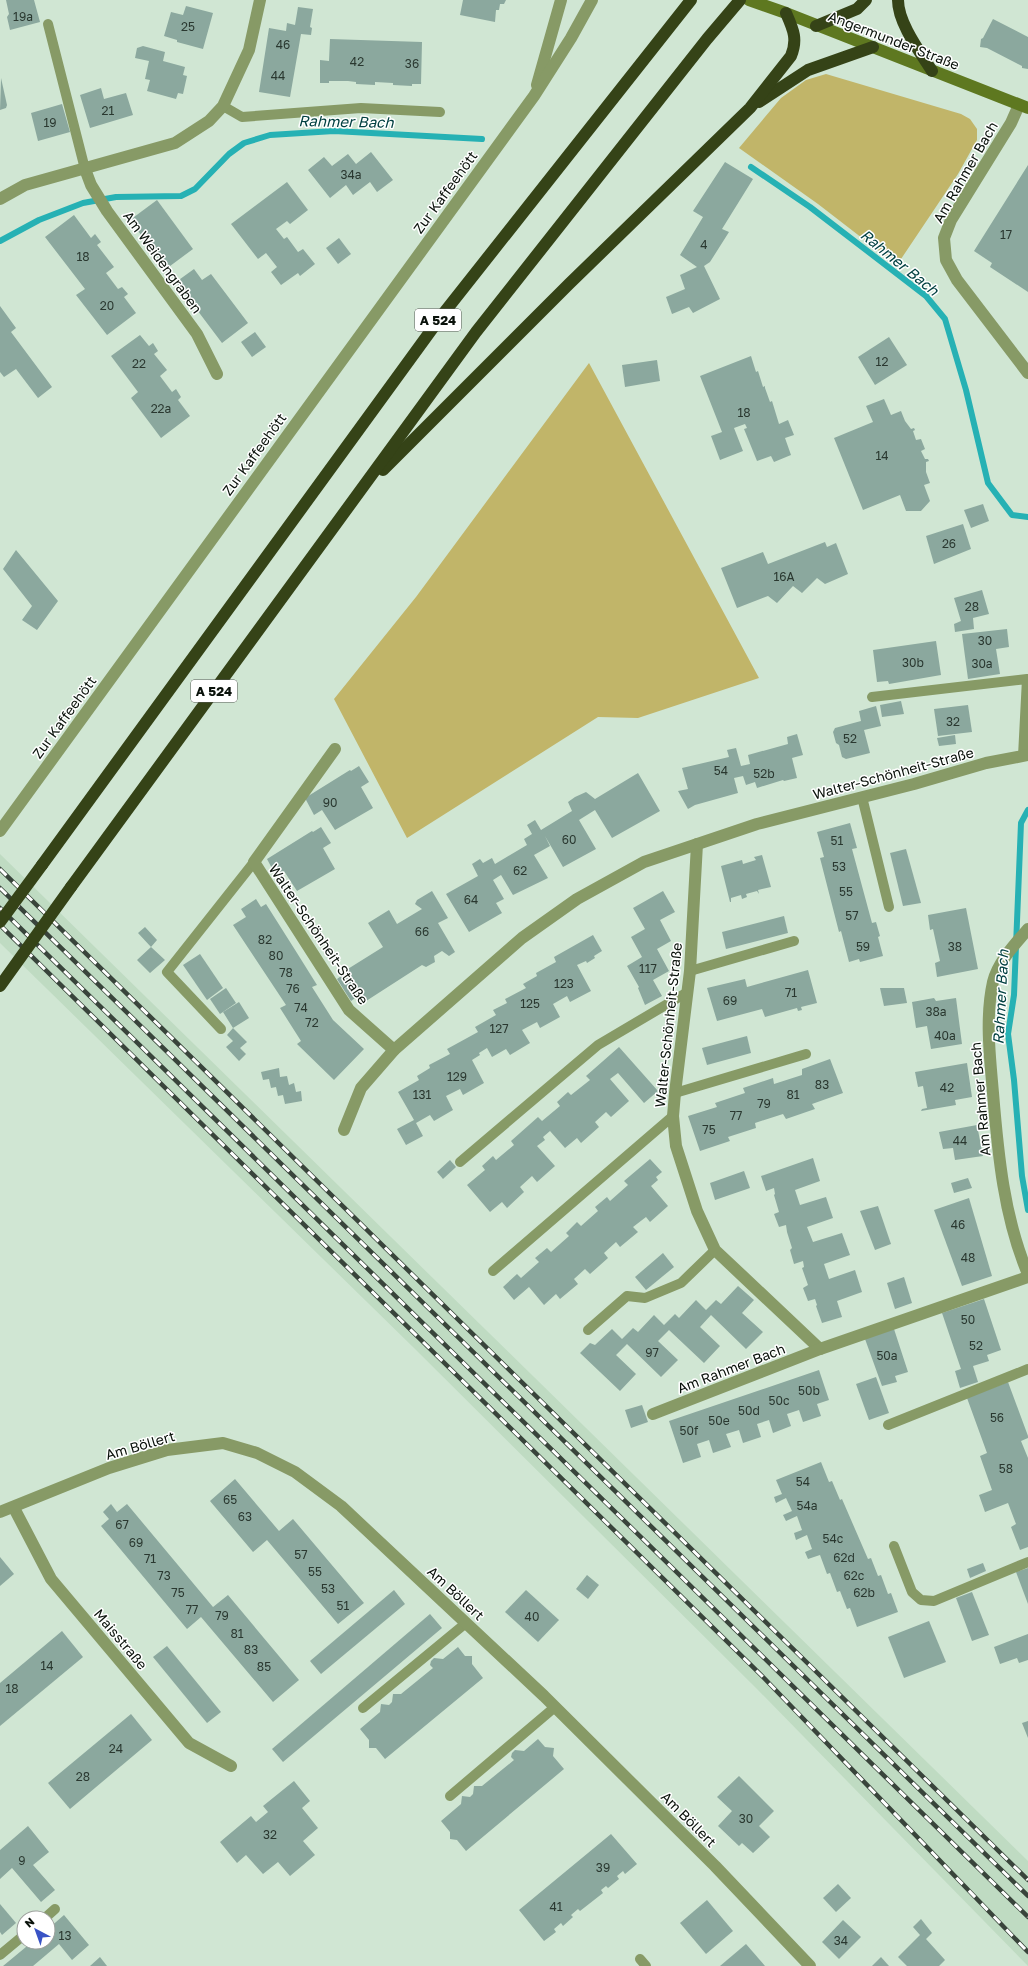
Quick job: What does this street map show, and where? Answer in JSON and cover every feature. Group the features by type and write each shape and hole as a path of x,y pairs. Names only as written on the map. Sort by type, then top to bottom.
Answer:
{"highway":[{"name":"A 524","path":"0,922 443,314 691,0"},
{"name":"A 524","path":"0,986 476,332 707,39 740,0"},
{"path":"816,26 857,9 866,0"},
{"path":"898,0 898,5 907,31 932,71"},
{"path":"357,496 569,284 750,108 791,56 794,49 795,34 786,13"},
{"path":"750,108 808,70 873,47"}],"main road":[{"name":"Angermunder Straße","path":"749,0 786,13 1023,107"}],"street":[{"path":"0,199 25,185 175,143 209,121 223,106 249,50 260,0"},
{"name":"Zur Kaffeehött","path":"534,96 561,0"},
{"name":"Zur Kaffeehött","path":"2,828 534,96 571,38 592,0"},
{"name":"Am Rahmer Bach","path":"1023,107 951,220 944,238 946,260 957,280 1028,373"},
{"name":"Am Weidengraben","path":"85,169 91,185 107,211 198,334 217,374"},
{"name":"Walter-Schönheit-Straße","path":"335,749 254,862 349,1010 394,1050"},
{"name":"Walter-Schönheit-Straße","path":"344,1130 361,1088 394,1050 522,938 577,899 644,862 757,824 986,763 1026,755"},
{"name":"Walter-Schönheit-Straße","path":"697,844 690,971 674,1093 673,1116 676,1146 685,1177 697,1211 715,1250"},
{"name":"Am Rahmer Bach","path":"1028,929 1006,955 993,981 988,1038 997,1143 1017,1248 1028,1274"},
{"name":"Am Rahmer Bach","path":"715,1250 820,1350"},
{"name":"Am Rahmer Bach","path":"652,1414 820,1350 1028,1277"},
{"name":"Am Böllert","path":"0,1512 14,1508 108,1468 166,1450 223,1443 257,1453 295,1472 342,1506 555,1707 709,1860 804,1964"},
{"name":"Maisstraße","path":"14,1508 51,1579 66,1597 190,1743 231,1766"}],"lane":[{"path":"48,24 85,169"},
{"path":"223,106 242,117 361,108 440,112"},
{"path":"872,697 1027,679 1026,755"},
{"path":"862,797 889,907"},
{"path":"221,1029 167,972 254,862"},
{"path":"690,971 794,941"},
{"path":"460,1162 598,1045 686,993"},
{"path":"674,1093 806,1054"},
{"path":"493,1271 673,1116"},
{"path":"588,1330 627,1296 645,1298 681,1283 715,1250"},
{"path":"888,1425 1028,1369"},
{"path":"894,1546 912,1592 921,1600 934,1601 1028,1562"},
{"path":"362,1708 466,1623"},
{"path":"450,1796 555,1707"},
{"path":"0,1955 16,1942"}],"shaded area":[{"path":"826,74 961,114 970,119 977,129 977,140 958,174 897,265 818,204 739,148 781,98 806,80"},
{"path":"589,363 759,678 638,718 598,717 407,838 334,699 416,597"},
{"path":"0,854 1028,1861 1028,1966 757,1689 414,1348 0,943"}],"building":[{"path":"6,0 34,0 40,22 10,30 7,17 9,14"},
{"path":"463,0 506,0 504,4 500,4 499,10 496,10 495,22 460,15"},
{"path":"186,6 213,13 203,49 177,42 177,40 164,36 171,12 183,15"},
{"path":"298,7 313,9 310,27 312,28 311,35 301,34 290,97 259,92 269,28 286,31 287,23 295,25"},
{"path":"993,19 1028,37 1028,69 1022,68 1022,66 987,48 980,47 981,39 983,38"},
{"path":"330,39 422,42 421,84 412,84 412,86 375,82 375,85 356,84 356,82 348,81 329,81 329,83 320,83 320,60 329,61"},
{"path":"143,46 165,52 163,61 185,67 183,75 187,76 183,94 178,93 176,99 147,91 150,80 145,79 149,61 135,58 137,48"},
{"path":"1,78 7,105 6,108 0,110"},
{"path":"101,88 104,99 126,93 133,115 90,128 80,95"},
{"path":"62,104 70,132 38,141 31,113"},
{"path":"371,152 393,180 377,192 370,182 353,195 346,185 330,198 308,170 324,157 332,166 348,154 356,164"},
{"path":"725,162 753,179 722,229 729,232 710,262 704,266 720,299 693,313 689,307 672,314 666,297 685,289 680,275 697,267 680,255 703,217 693,211"},
{"path":"1028,165 1028,292 990,267 992,263 974,251"},
{"path":"287,182 308,210 290,224 287,221 276,229 284,239 287,237 298,252 303,249 315,264 300,276 298,273 281,285 271,272 277,267 266,253 258,259 231,224"},
{"path":"157,200 193,249 166,269 130,220"},
{"path":"74,215 91,238 95,234 101,242 97,245 114,267 106,273 118,289 122,287 128,294 124,297 136,313 107,335 76,295 85,289 45,237"},
{"path":"339,238 351,254 338,264 326,248"},
{"path":"194,269 202,280 211,274 248,323 222,343 176,282"},
{"path":"0,306 16,328 11,332 52,387 38,398 16,369 4,377 0,372"},
{"path":"255,332 266,347 252,357 241,342"},
{"path":"140,335 149,346 153,343 158,351 154,354 167,370 160,376 172,392 176,389 181,397 178,400 190,416 161,438 131,398 138,392 111,356"},
{"path":"889,337 907,365 875,385 858,357"},
{"path":"751,356 763,387 765,386 770,402 772,401 779,424 788,420 794,435 785,438 791,455 774,462 771,456 757,461 744,429 747,428 745,424 734,428 743,451 720,460 711,436 722,432 700,376"},
{"path":"657,360 660,381 625,387 622,365"},
{"path":"884,399 891,415 901,411 905,421 911,429 914,428 915,430 913,431 916,440 921,439 925,449 921,451 925,459 928,459 929,461 926,462 926,472 930,483 924,485 930,501 921,511 906,511 900,495 863,510 834,438 873,422 866,406"},
{"path":"983,504 989,521 971,528 964,510"},
{"path":"963,524 971,549 934,564 926,536"},
{"path":"825,542 827,547 836,543 848,574 825,584 817,578 802,593 793,586 777,603 768,596 737,608 721,568 763,552 768,564"},
{"path":"16,550 58,601 37,630 22,620 32,606 3,569"},
{"path":"982,590 989,614 973,618 974,629 955,632 954,624 961,621 954,598"},
{"path":"1007,629 1009,647 996,649 1000,674 968,679 962,634"},
{"path":"936,641 941,675 889,684 888,681 877,682 873,650"},
{"path":"901,701 904,714 882,717 880,705"},
{"path":"968,705 972,732 938,736 934,709"},
{"path":"876,706 881,726 864,730 870,753 846,759 842,757 839,745 836,743 833,732 835,728 861,721 859,711"},
{"path":"797,734 803,755 792,758 797,778 783,780 757,788 755,782 746,785 743,776 734,778 738,793 695,805 688,809 678,791 688,789 682,768 729,757 727,750 736,748 741,766 750,764 748,755 788,744 787,737"},
{"path":"955,735 956,744 939,746 937,738"},
{"path":"359,766 369,782 361,787 373,808 335,830 322,810 314,815 305,798"},
{"path":"638,773 660,811 612,838 595,810 579,820 596,849 563,867 545,836 550,846 534,855 548,878 513,895 501,875 493,880 504,899 496,903 502,913 469,932 446,894 478,876 472,864 480,859 483,863 492,858 495,864 527,845 524,839 532,834 527,825 535,820 541,830 572,811 568,802 575,797 586,792 595,799"},
{"path":"850,823 857,848 852,849 872,923 876,922 883,956 860,962 859,959 849,962 841,931 839,932 820,858 824,857 817,832"},
{"path":"321,827 331,843 323,848 335,869 297,891 284,871 276,876 267,859"},
{"path":"906,849 921,903 903,906 890,853"},
{"path":"762,855 771,887 758,890 759,894 757,891 746,894 747,897 742,899 741,895 731,898 730,902 721,866 742,860 743,864 756,860 754,857"},
{"path":"432,891 448,918 438,923 455,952 449,956 442,951 434,956 435,962 426,967 422,965 363,1003 358,996 351,1001 337,979 344,974 343,972 383,947 368,923 389,910 397,924 422,909 415,904 417,900"},
{"path":"663,891 675,912 660,920 671,941 657,949 669,971 653,980 662,996 645,1005 638,988 639,987 627,966 642,957 631,937 645,929 633,908"},
{"path":"256,899 261,907 266,904 317,985 312,987 333,1020 364,1049 334,1080 297,1044 301,1041 280,1008 286,1005 233,925 246,917 241,909"},
{"path":"966,908 978,969 937,977 935,963 940,961 933,929 930,930 928,915"},
{"path":"784,916 788,933 726,949 722,932"},
{"path":"145,927 157,940 151,947 138,933"},
{"path":"593,935 602,951 587,963 586,961 577,965 591,991 570,1002 567,996 553,1004 560,1017 540,1028 537,1022 522,1030 530,1043 510,1055 506,1049 492,1057 487,1048 479,1053 480,1055 472,1060 484,1083 463,1095 460,1089 446,1096 453,1110 434,1121 430,1115 416,1123 423,1136 406,1145 397,1129 414,1120 398,1092 419,1080 417,1076 430,1068 429,1065 450,1054 447,1049 478,1032 475,1027 496,1015 493,1010 507,1003 505,999 526,988 523,984 537,976 536,973 556,962 554,957"},
{"path":"151,947 165,960 150,973 137,960"},
{"path":"200,954 223,988 207,1000 183,965"},
{"path":"808,970 817,1003 801,1007 802,1010 798,1011 797,1008 765,1017 762,1009 717,1021 707,988 745,979 747,987"},
{"path":"226,988 236,1003 220,1014 210,999"},
{"path":"880,988 904,988 907,1003 884,1006"},
{"path":"934,998 936,1001 956,998 962,1044 931,1049 927,1026 916,1028 912,1002"},
{"path":"239,1002 249,1018 233,1028 223,1012"},
{"path":"233,1028 247,1042 240,1048 246,1054 239,1061 226,1047 233,1041 227,1035"},
{"path":"747,1036 751,1053 707,1065 702,1048"},
{"path":"619,1047 658,1091 644,1103 618,1073 610,1079 629,1101 611,1117 606,1112 595,1122 599,1127 581,1143 577,1138 565,1148 550,1131 543,1137 545,1140 537,1146 555,1166 537,1182 532,1176 520,1187 524,1192 507,1208 502,1202 490,1212 467,1185 485,1170 482,1166 493,1156 496,1160 514,1145 511,1141 538,1117 542,1121 560,1106 557,1102 568,1092 571,1095 590,1080 586,1076"},
{"path":"830,1059 843,1093 812,1104 815,1109 786,1119 783,1114 755,1123 756,1128 728,1137 730,1141 700,1151 688,1116 717,1107 715,1103 745,1093 743,1088 773,1078 774,1084 802,1075 802,1069"},
{"path":"967,1063 972,1097 955,1100 956,1105 921,1111 922,1109 927,1108 923,1086 918,1087 915,1072"},
{"path":"279,1068 280,1077 287,1076 289,1085 294,1083 296,1092 301,1091 302,1101 285,1104 283,1095 278,1096 276,1087 271,1088 269,1079 263,1080 261,1072"},
{"path":"977,1125 983,1156 955,1160 953,1148 943,1149 939,1132"},
{"path":"813,1158 820,1181 795,1190 800,1205 826,1197 833,1218 807,1227 813,1242 842,1233 850,1255 824,1264 829,1279 855,1270 862,1292 837,1301 842,1317 822,1323 815,1299 808,1301 803,1288 808,1285 802,1268 804,1267 803,1261 794,1264 790,1250 792,1248 786,1225 779,1227 774,1214 779,1212 774,1195 774,1188 766,1191 761,1176"},
{"path":"650,1159 662,1172 656,1177 658,1180 651,1186 668,1206 650,1222 646,1217 633,1227 638,1232 620,1247 616,1242 604,1253 608,1258 590,1274 585,1269 574,1279 578,1284 560,1299 556,1294 544,1305 529,1287 514,1300 503,1287 517,1274 521,1278 539,1262 535,1258 547,1248 551,1252 569,1236 566,1233 577,1222 581,1226 598,1211 595,1207 607,1197 610,1201 628,1185 624,1181"},
{"path":"450,1160 456,1167 443,1179 437,1172"},
{"path":"744,1171 750,1188 715,1200 710,1183"},
{"path":"968,1178 972,1188 954,1193 951,1183"},
{"path":"969,1198 992,1276 962,1286 934,1210"},
{"path":"878,1206 891,1244 875,1250 860,1211"},
{"path":"663,1253 674,1267 646,1290 635,1277"},
{"path":"904,1277 912,1303 895,1309 887,1283"},
{"path":"738,1286 754,1300 742,1313 763,1332 746,1349 711,1315 700,1327 720,1346 704,1363 669,1330 658,1341 678,1360 661,1377 627,1344 616,1355 636,1374 620,1391 580,1353 590,1343 595,1345 612,1329 622,1339 633,1328 638,1332 654,1315 664,1325 675,1314 679,1318 696,1300 706,1310 716,1300 721,1304"},
{"path":"984,1299 1001,1350 987,1355 989,1361 973,1366 978,1382 960,1388 955,1371 961,1369 942,1313"},
{"path":"894,1329 908,1372 895,1376 897,1382 882,1386 865,1339"},
{"path":"819,1370 829,1400 817,1404 821,1416 803,1422 799,1410 787,1414 791,1426 773,1433 769,1420 757,1424 761,1437 743,1443 739,1430 726,1434 731,1447 713,1453 709,1440 697,1444 701,1457 683,1463 669,1421"},
{"path":"876,1377 889,1413 869,1420 856,1384"},
{"path":"1008,1382 1028,1436 1028,1438 1021,1441 1028,1458 1028,1547 1020,1550 1011,1527 1016,1524 1008,1503 985,1512 979,1495 992,1490 980,1456 987,1453 967,1398"},
{"path":"642,1405 648,1422 631,1428 625,1410"},
{"path":"821,1462 829,1482 832,1481 840,1500 842,1499 868,1559 871,1558 878,1576 881,1575 888,1594 891,1593 898,1612 857,1627 850,1608 847,1609 840,1591 837,1592 830,1573 827,1574 820,1555 808,1559 805,1552 812,1549 807,1535 796,1540 794,1533 802,1530 797,1516 786,1521 783,1515 792,1511 786,1498 776,1503 774,1497 782,1494 776,1480"},
{"path":"235,1479 279,1531 293,1519 364,1603 338,1624 267,1540 253,1552 210,1501"},
{"path":"111,1504 117,1512 127,1504 213,1607 228,1595 299,1680 273,1702 201,1617 187,1629 101,1526 109,1519 103,1512"},
{"path":"0,1557 14,1574 0,1586"},
{"path":"983,1563 986,1571 970,1578 967,1569"},
{"path":"1028,1568 1028,1604 1016,1572"},
{"path":"587,1575 599,1585 588,1599 576,1589"},
{"path":"394,1590 405,1604 321,1674 310,1661"},
{"path":"526,1590 559,1620 538,1642 505,1612"},
{"path":"972,1592 989,1635 972,1641 956,1598"},
{"path":"430,1614 442,1628 283,1762 272,1749"},
{"path":"929,1621 946,1662 904,1678 888,1637"},
{"path":"62,1631 83,1657 0,1726 0,1683"},
{"path":"1028,1634 1028,1660 1019,1663 1017,1658 1000,1664 994,1647"},
{"path":"167,1646 221,1712 207,1723 153,1657"},
{"path":"458,1647 465,1656 472,1656 472,1664 483,1678 385,1759 376,1748 369,1748 369,1740 360,1729 380,1712 381,1704 389,1705 392,1702 393,1694 401,1694 433,1668 430,1665 434,1658 443,1659"},
{"path":"131,1714 152,1740 70,1809 48,1783"},
{"path":"1028,1721 1028,1738 1022,1723"},
{"path":"538,1739 545,1747 554,1748 553,1756 564,1769 466,1851 457,1840 450,1839 450,1832 441,1821 461,1804 462,1796 470,1797 473,1794 474,1786 482,1786 514,1760 511,1757 515,1750 524,1751"},
{"path":"739,1776 774,1811 759,1826 770,1837 753,1853 742,1843 739,1846 718,1826 732,1811 717,1797"},
{"path":"294,1781 310,1801 302,1808 318,1828 303,1841 315,1855 290,1876 278,1862 263,1874 246,1855 237,1863 220,1842 251,1816 256,1822 268,1812 263,1806"},
{"path":"28,1826 49,1852 33,1865 55,1890 41,1902 12,1868 0,1879 0,1850"},
{"path":"611,1834 637,1864 625,1874 623,1871 617,1876 619,1879 608,1888 606,1886 601,1890 603,1893 580,1911 578,1909 571,1915 573,1917 563,1926 561,1923 554,1929 556,1932 544,1941 519,1910"},
{"path":"838,1884 851,1898 836,1912 823,1898"},
{"path":"707,1900 733,1931 706,1954 680,1923"},
{"path":"0,1904 16,1923 2,1935 0,1932"},
{"path":"64,1915 89,1945 72,1960 59,1944 56,1947 56,1922"},
{"path":"921,1919 932,1933 926,1939 945,1960 939,1966 907,1966 898,1957 920,1935 913,1927"},
{"path":"843,1920 861,1937 839,1959 822,1942"},
{"path":"746,1944 765,1966 720,1966"},
{"path":"22,1950 52,1950 33,1966 3,1966"},
{"path":"100,1957 107,1966 90,1966"},
{"path":"881,1957 889,1966 872,1966"}],"waterway":[{"name":"Rahmer Bach","path":"0,241 39,220 83,203 116,197 181,196 195,189 229,154 244,143 270,135 334,131 482,139"},
{"name":"Rahmer Bach","path":"751,167 810,207 926,296 945,319 966,390 988,483 1012,515 1028,517"},
{"name":"Rahmer Bach","path":"1028,810 1021,823 1014,995 1008,1034 1014,1080 1022,1176 1028,1210"}],"railway":[{"path":"0,869 1028,1880"},
{"path":"0,888 1028,1896"},
{"path":"0,908 1028,1917"},
{"path":"0,925 764,1678 1028,1952"}]}
